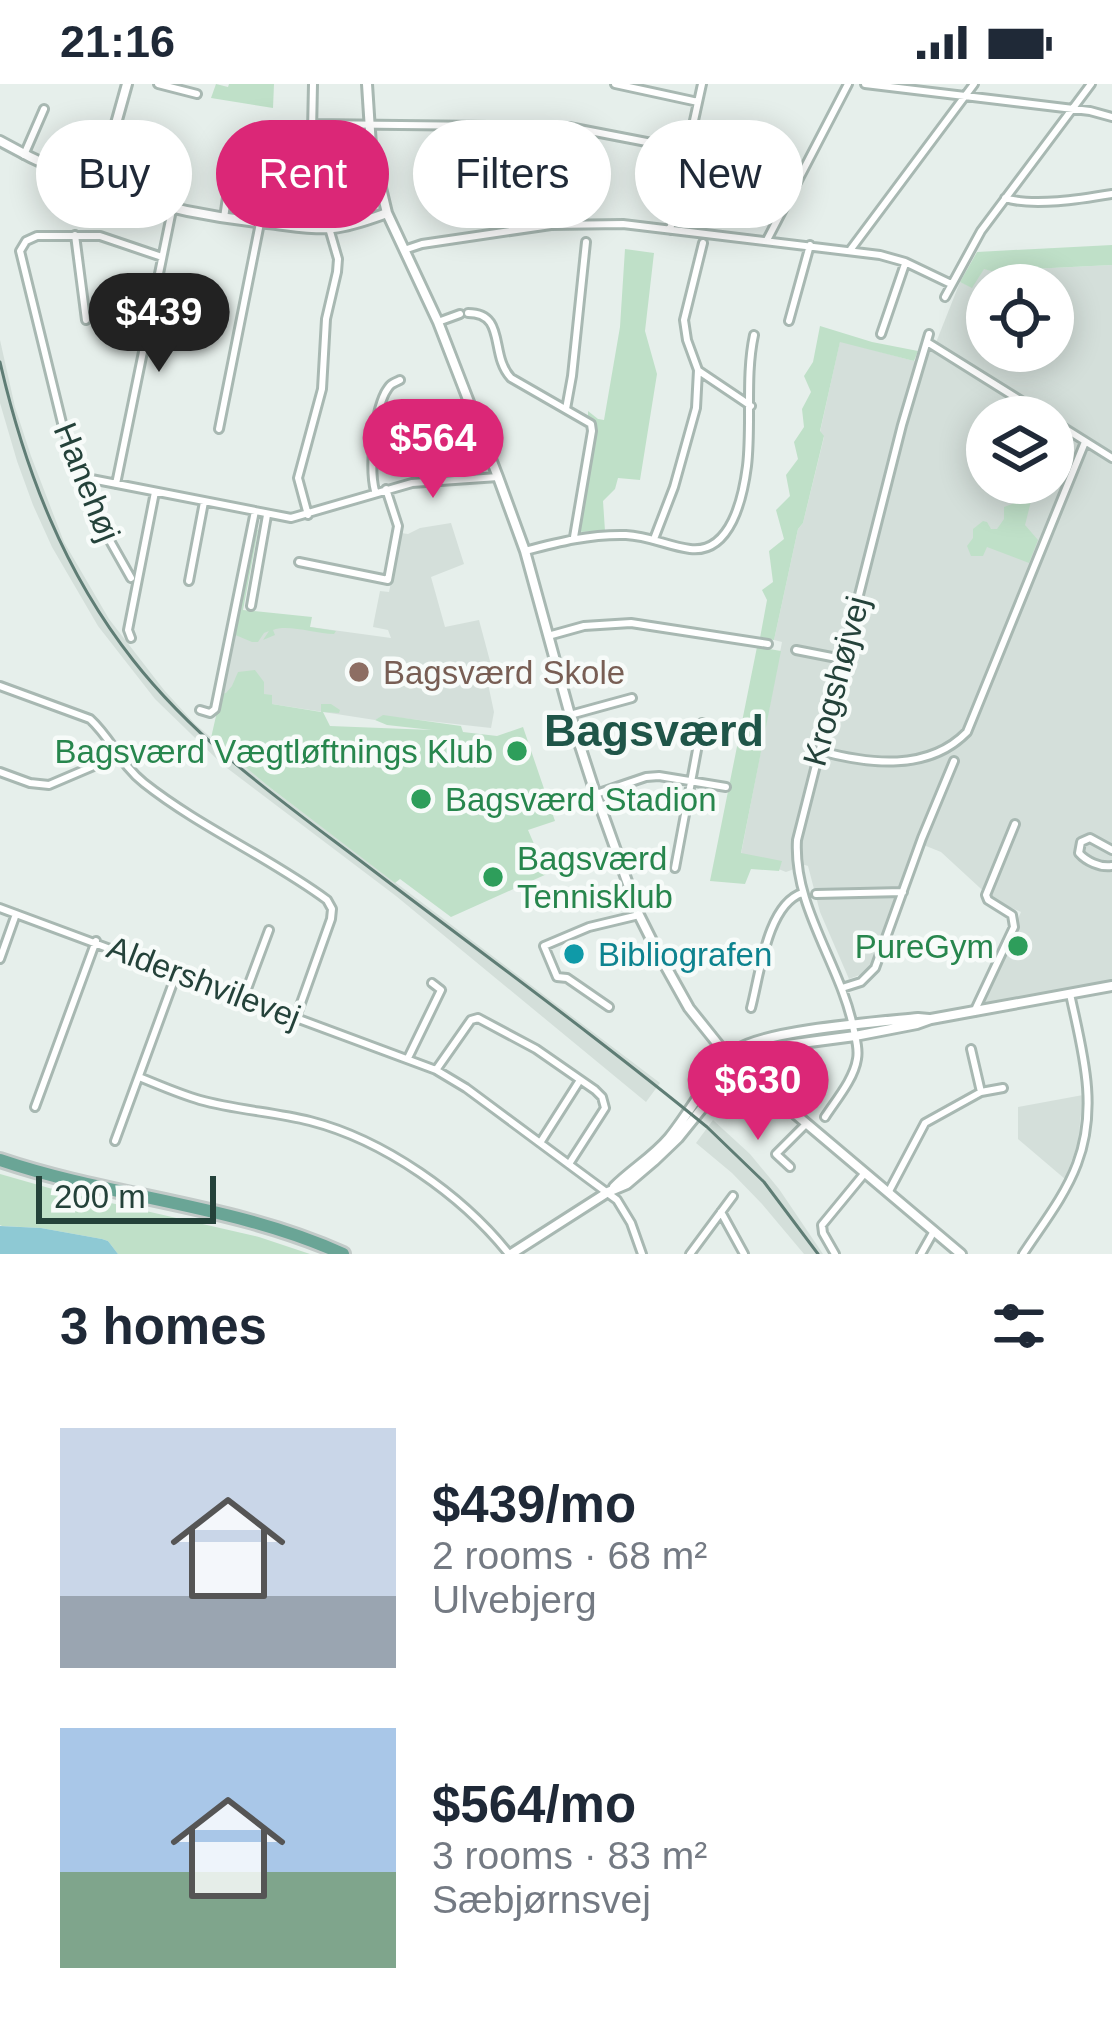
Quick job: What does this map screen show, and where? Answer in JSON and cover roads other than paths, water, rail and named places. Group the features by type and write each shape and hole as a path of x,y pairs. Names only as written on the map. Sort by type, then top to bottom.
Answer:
{"main road":[{"path":"0,1160 258,1224 344,1254"}],"street":[{"path":"117,120 127,84"},
{"path":"158,84 197,94"},
{"path":"312,120 314,84"},
{"path":"367,84 368,120"},
{"path":"614,84 698,102"},
{"path":"694,120 702,84"},
{"path":"767,240 848,84"},
{"path":"865,84 1112,117"},
{"path":"850,250 974,84"},
{"path":"945,297 981,231 1091,84"},
{"path":"24,155 44,109"},
{"path":"389,125 568,127 635,140"},
{"path":"0,141 36,160"},
{"path":"1005,197 1050,200 1112,194"},
{"path":"389,217 438,322 525,551 570,715 639,915 689,1007 732,1062 961,1254"},
{"path":"404,250 550,225 623,224 850,250 905,262 950,284"},
{"path":"116,484 168,228"},
{"path":"219,429 259,228"},
{"path":"308,515 298,478 322,389 326,319 338,272 329,228"},
{"path":"75,236 86,320"},
{"name":"Hanehøj","path":"131,578 81,478 55,400 20,258 22,245 30,238 75,236 110,238 162,256"},
{"path":"566,409 586,242"},
{"path":"655,539 696,408 698,370 684,320 703,243"},
{"path":"789,322 810,245"},
{"path":"881,334 905,262"},
{"path":"438,322 464,314 480,313 488,318 502,368 511,378 591,424 574,537"},
{"path":"525,551 574,537 630,536 704,550 715,544 732,524 747,472 754,335"},
{"name":"Krogshøjvej","path":"855,1036 842,988 797,873 797,841 818,751 928,338 1015,396"},
{"path":"698,370 751,406"},
{"path":"375,491 371,460 383,398 389,386 400,380"},
{"path":"1074,435 1112,458"},
{"path":"818,751 878,763 949,748 967,732 1085,442"},
{"path":"81,478 291,518 375,491 433,480 498,477"},
{"path":"299,562 388,580 398,526 386,489"},
{"path":"131,638 128,630 155,492"},
{"path":"189,581 204,501"},
{"path":"200,710 210,713 215,709 255,511"},
{"path":"251,606 268,514"},
{"path":"548,636 584,626 631,622 768,644"},
{"path":"796,650 842,658"},
{"path":"0,686 89,719 150,788 331,905 331,920 296,1016"},
{"path":"570,715 632,698"},
{"path":"674,868 702,723"},
{"path":"0,772 49,784 117,756"},
{"path":"842,988 861,982 875,968 954,761"},
{"path":"596,794 646,777 726,787"},
{"path":"974,1012 1014,927 1012,915 986,895 1016,824"},
{"path":"1112,850 1090,838 1081,842 1079,853 1084,859 1112,866"},
{"path":"751,1008 776,916 802,892"},
{"path":"816,894 903,892"},
{"name":"Aldershvilevej","path":"0,908 436,1070 617,1200 642,1254"},
{"path":"0,958 16,914"},
{"path":"609,1007 567,978 557,977 544,946 590,927 639,915"},
{"path":"244,997 269,930"},
{"path":"35,1107 96,941"},
{"path":"115,1141 177,972"},
{"path":"408,1058 441,990 432,983"},
{"path":"732,1062 757,1049 855,1036 1112,986"},
{"path":"1023,1254 1064,1193 1083,1143 1087,1072 1070,994"},
{"path":"436,1070 471,1020 478,1018 536,1049 580,1080 602,1097 604,1108 569,1164"},
{"path":"139,1077 203,1101 306,1120 368,1142 464,1206 510,1254 626,1184 665,1151 742,1047 853,1025 931,1019"},
{"path":"825,1117 854,1071 855,1036"},
{"path":"971,1049 981,1092"},
{"path":"541,1143 580,1080"},
{"path":"888,1193 931,1117 981,1092 1003,1088"},
{"path":"790,1167 776,1154 806,1124"},
{"path":"835,1254 822,1226 864,1174"},
{"path":"689,1254 733,1196"},
{"path":"721,1212 744,1254"},
{"path":"921,1254 934,1231"}],"water":[{"path":"0,1226 102,1239 118,1254 0,1254"}],"tram line":[{"path":"0,362 35,481 67,556 109,626 158,690 213,745 273,794 707,1127 764,1182 818,1254"}],"place":[{"name":"Bagsværd Skole","path":"359,672"},
{"name":"Bagsværd Vægtløftnings Klub","path":"517,751"},
{"name":"Bagsværd Stadion","path":"421,799"},
{"name":"Bagsværd Tennisklub","path":"493,877"},
{"name":"PureGym","path":"1018,946"},
{"name":"Bibliografen","path":"574,954"}],"district":[{"name":"Bagsværd","path":"654,730"}]}
